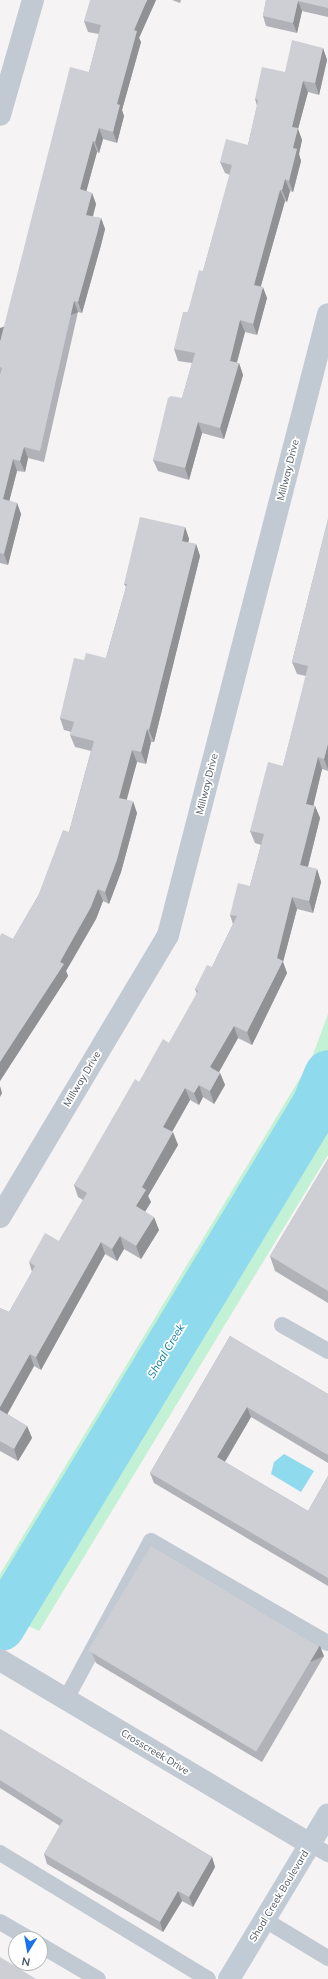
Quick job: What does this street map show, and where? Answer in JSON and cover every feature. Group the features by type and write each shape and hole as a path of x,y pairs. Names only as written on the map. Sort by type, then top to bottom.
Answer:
{"street":[{"path":"0,115 3,90 33,0"},
{"name":"Millway Drive","path":"0,1217 168,935 328,314"},
{"name":"Crosscreek Drive","path":"8,1665 319,1849"},
{"name":"Shoal Creek Boulevard","path":"229,1979 265,1920 319,1849 328,1814"}],"lane":[{"path":"282,1325 328,1351"},
{"path":"66,1699 151,1541 328,1643"},
{"path":"0,1854 208,1979"},
{"path":"265,1920 328,1958"},
{"path":"0,1922 16,1931"},
{"path":"48,1950 98,1979"}],"green space":[{"path":"328,1014 328,1155 39,1631 0,1612 0,1574 311,1060"}],"water":[{"path":"284,1454 314,1471 301,1492 271,1474 274,1462"}],"building":[{"path":"90,0 147,0 134,30 137,31 117,104 120,105 113,132 99,128 95,142 93,141 80,189 92,193 86,215 101,218 78,302 74,301 40,451 24,447 20,461 13,459 3,499 17,503 4,554 0,553 0,375 2,368 0,367 0,342 70,67 89,72 101,25 84,21"},
{"path":"266,0 328,0 328,8 298,1 293,23 263,16"},
{"path":"292,40 323,48 315,83 303,81 292,127 298,128 293,148 297,149 289,181 285,179 282,190 280,190 254,285 263,287 253,324 240,320 230,361 239,363 220,428 198,422 185,468 153,460 168,398 171,396 182,398 195,353 174,349 183,312 188,312 199,270 203,271 232,165 220,162 226,139 248,145 258,100 255,99 262,67 285,72"},
{"path":"140,517 185,527 182,541 196,544 149,730 147,729 141,752 132,750 119,798 133,801 117,860 105,892 98,889 91,907 60,962 64,964 0,1062 0,936 2,933 13,939 38,896 63,830 69,832 94,741 70,735 74,722 60,718 74,658 84,660 86,653 106,658 127,584 124,584"},
{"path":"328,519 328,744 324,759 318,757 306,804 315,806 300,865 317,869 309,901 292,897 277,958 283,961 247,1032 234,1026 210,1067 220,1073 210,1091 199,1085 194,1093 185,1088 163,1127 173,1132 142,1187 146,1190 136,1206 154,1217 136,1246 120,1236 112,1249 101,1242 36,1357 30,1354 0,1407 0,1308 9,1312 35,1266 29,1262 45,1233 59,1241 87,1193 74,1185 135,1079 139,1082 163,1039 169,1043 198,991 195,989 207,965 212,967 237,916 230,915 238,883 250,886 264,834 250,831 268,762 283,766 308,666 292,662"},
{"path":"328,1159 328,1291 270,1256"},
{"path":"230,1336 328,1394 328,1455 247,1407 217,1457 308,1511 328,1476 328,1578 150,1473"},
{"path":"0,1410 27,1426 14,1449 0,1441"},
{"path":"151,1546 319,1647 256,1752 88,1651"},
{"path":"0,1729 212,1857 189,1897 178,1891 160,1922 44,1854 63,1820 0,1780"},
{"path":"0,1957 8,1962 8,1971 23,1971 36,1979 0,1979"}],"waterway":[{"name":"Shoal Creek","path":"0,1626 316,1104 328,1074"}]}
